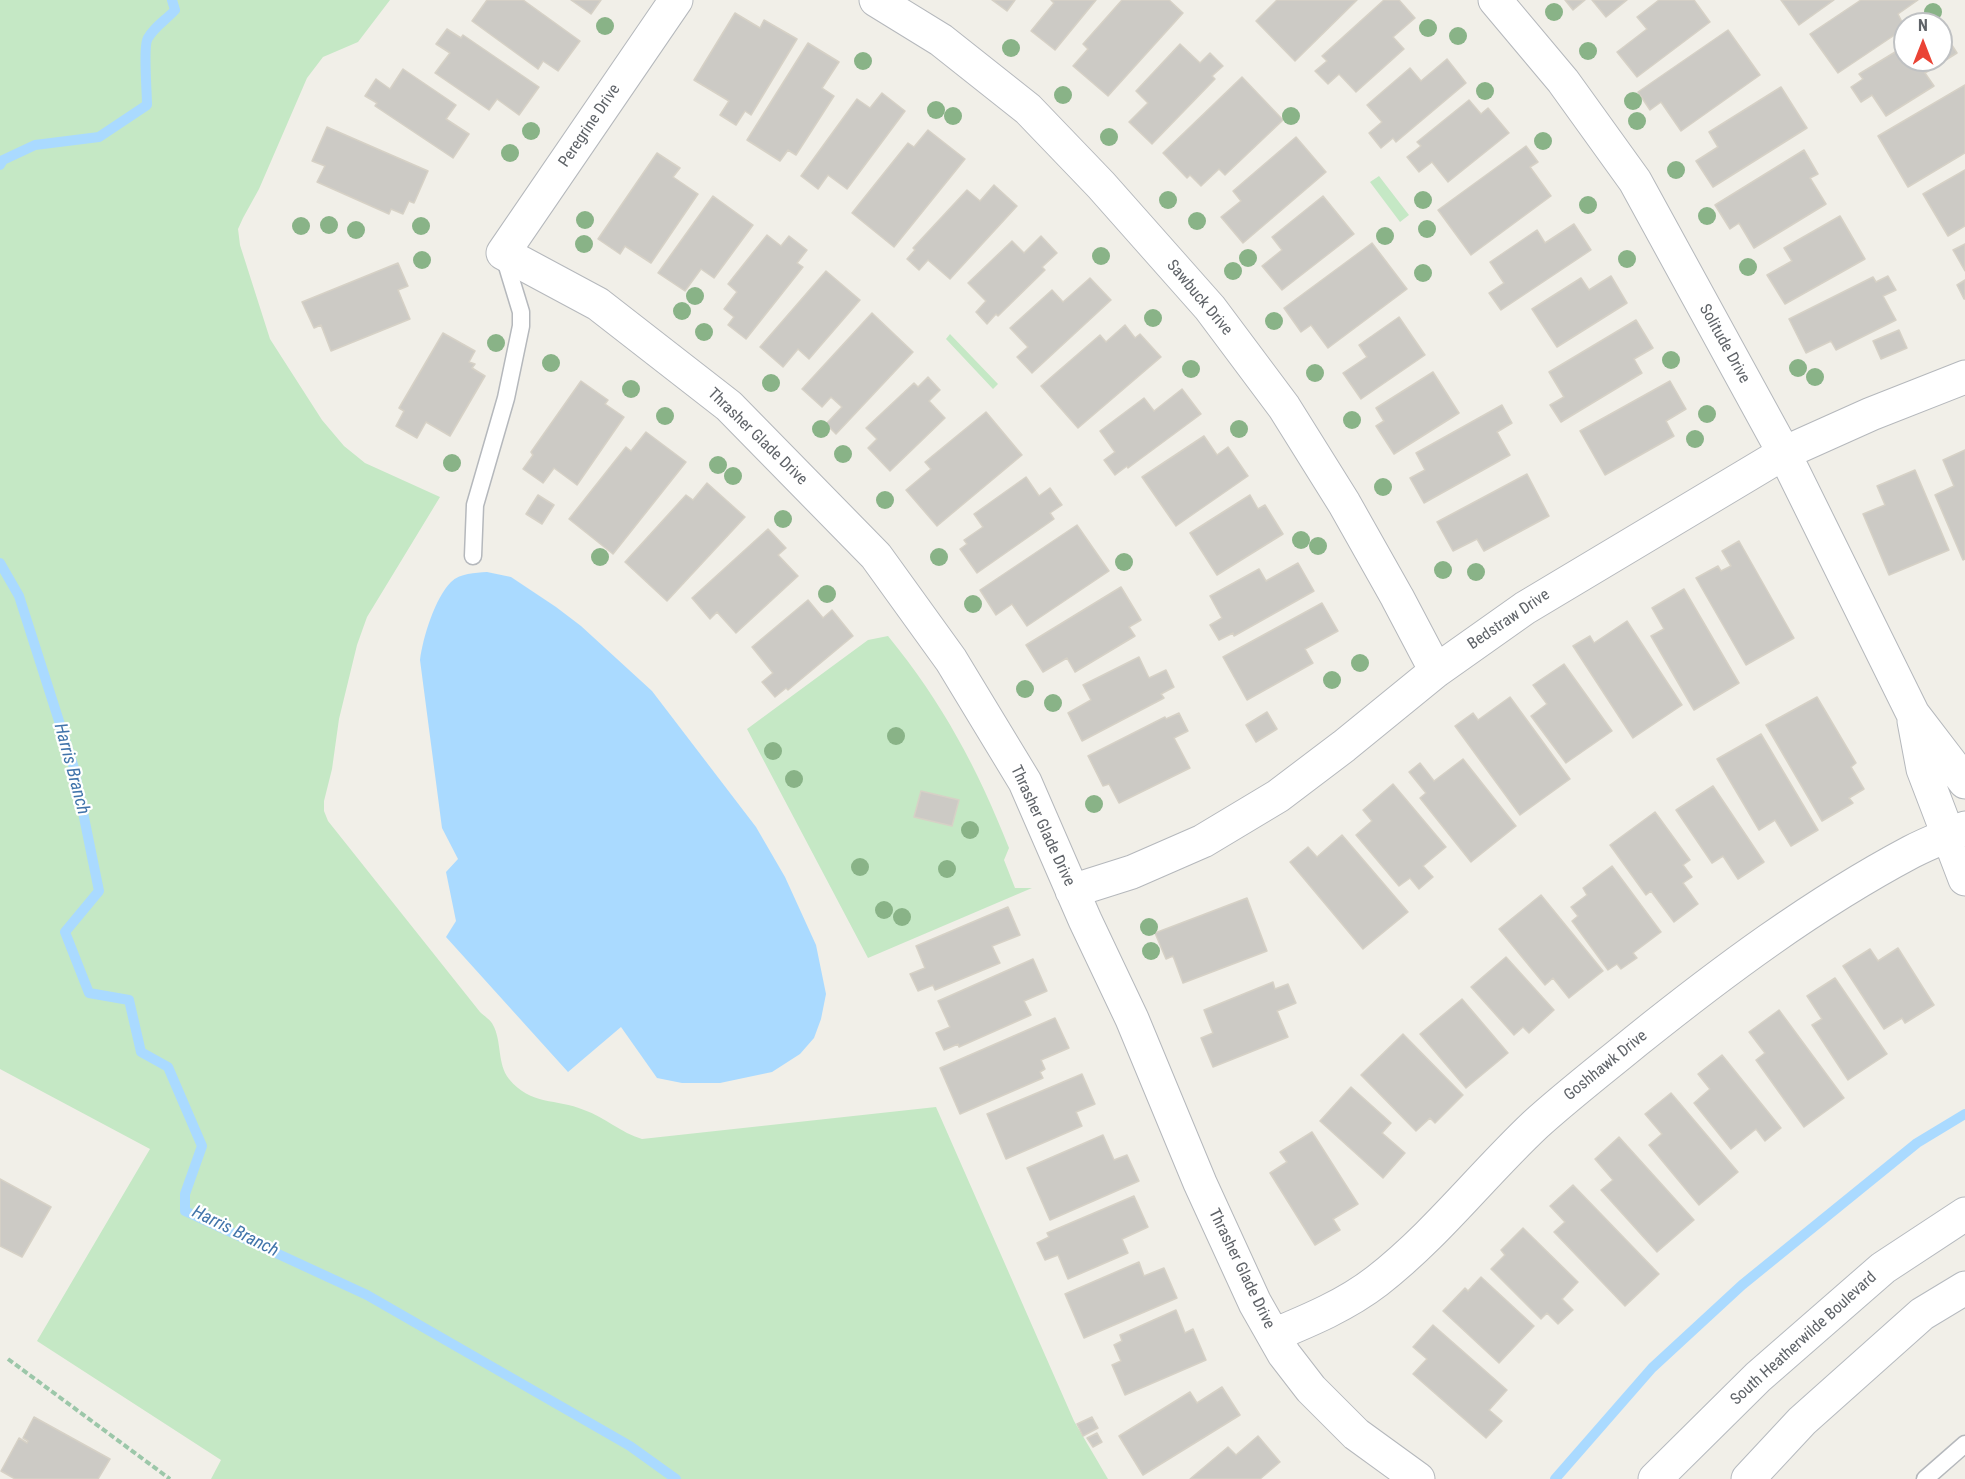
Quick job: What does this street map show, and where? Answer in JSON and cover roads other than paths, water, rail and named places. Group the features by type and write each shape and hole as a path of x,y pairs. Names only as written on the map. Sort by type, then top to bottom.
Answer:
{"street":[{"name":"Peregrine Drive","path":"503,253 676,0"},
{"name":"Sawbuck Drive","path":"876,0 941,40 1028,109 1101,185 1210,308 1284,407 1344,504 1436,671"},
{"name":"Solitude Drive","path":"1495,0 1563,81 1635,181 1784,453 1913,714 1965,782"},
{"name":"Thrasher Glade Drive","path":"503,253 598,304 729,406 876,556 951,660 1025,782 1072,891 1132,1019 1205,1193 1255,1303 1284,1354 1311,1389 1356,1434 1418,1479"},
{"name":"Bedstraw Drive","path":"1072,891 1132,872 1203,841 1278,796 1436,671 1525,608 1784,453 1871,414 1965,377"},
{"name":"Solitude Drive","path":"1913,714 1923,769 1957,832 1965,879"},
{"name":"Goshhawk Drive","path":"1274,1335 1329,1312 1376,1281 1422,1242 1535,1126 1678,1008 1761,946 1841,892 1913,851 1957,832"},
{"name":"South Heatherwilde Boulevard","path":"1655,1479 1758,1377 1882,1268 1965,1214"},
{"path":"1748,1479 1802,1421 1922,1314 1965,1288"}],"lane":[{"path":"473,556 475,505 506,398 521,326 521,312 503,253"},
{"path":"1925,1479 1965,1444"}],"water":[{"path":"487,572 511,577 556,607 581,626 652,691 756,827 785,877 816,945 826,994 814,1038 800,1054 772,1072 720,1083 682,1083 657,1078 621,1027 568,1072 446,937 456,921 446,872 458,859 442,828 420,660 431,618 445,589 459,577"}],"waterway":[{"name":"Harris Branch","path":"0,165 3,160 35,145 99,137 147,105 145,59 147,42 154,30 175,10 172,0"},
{"name":"Harris Branch","path":"0,563 19,596 74,768 99,891 65,932 89,993 129,1000 141,1052 168,1067 202,1146 185,1194 185,1211 367,1295 630,1446 676,1479"},
{"path":"1555,1479 1652,1368 1742,1285 1917,1143 1965,1114"}]}
